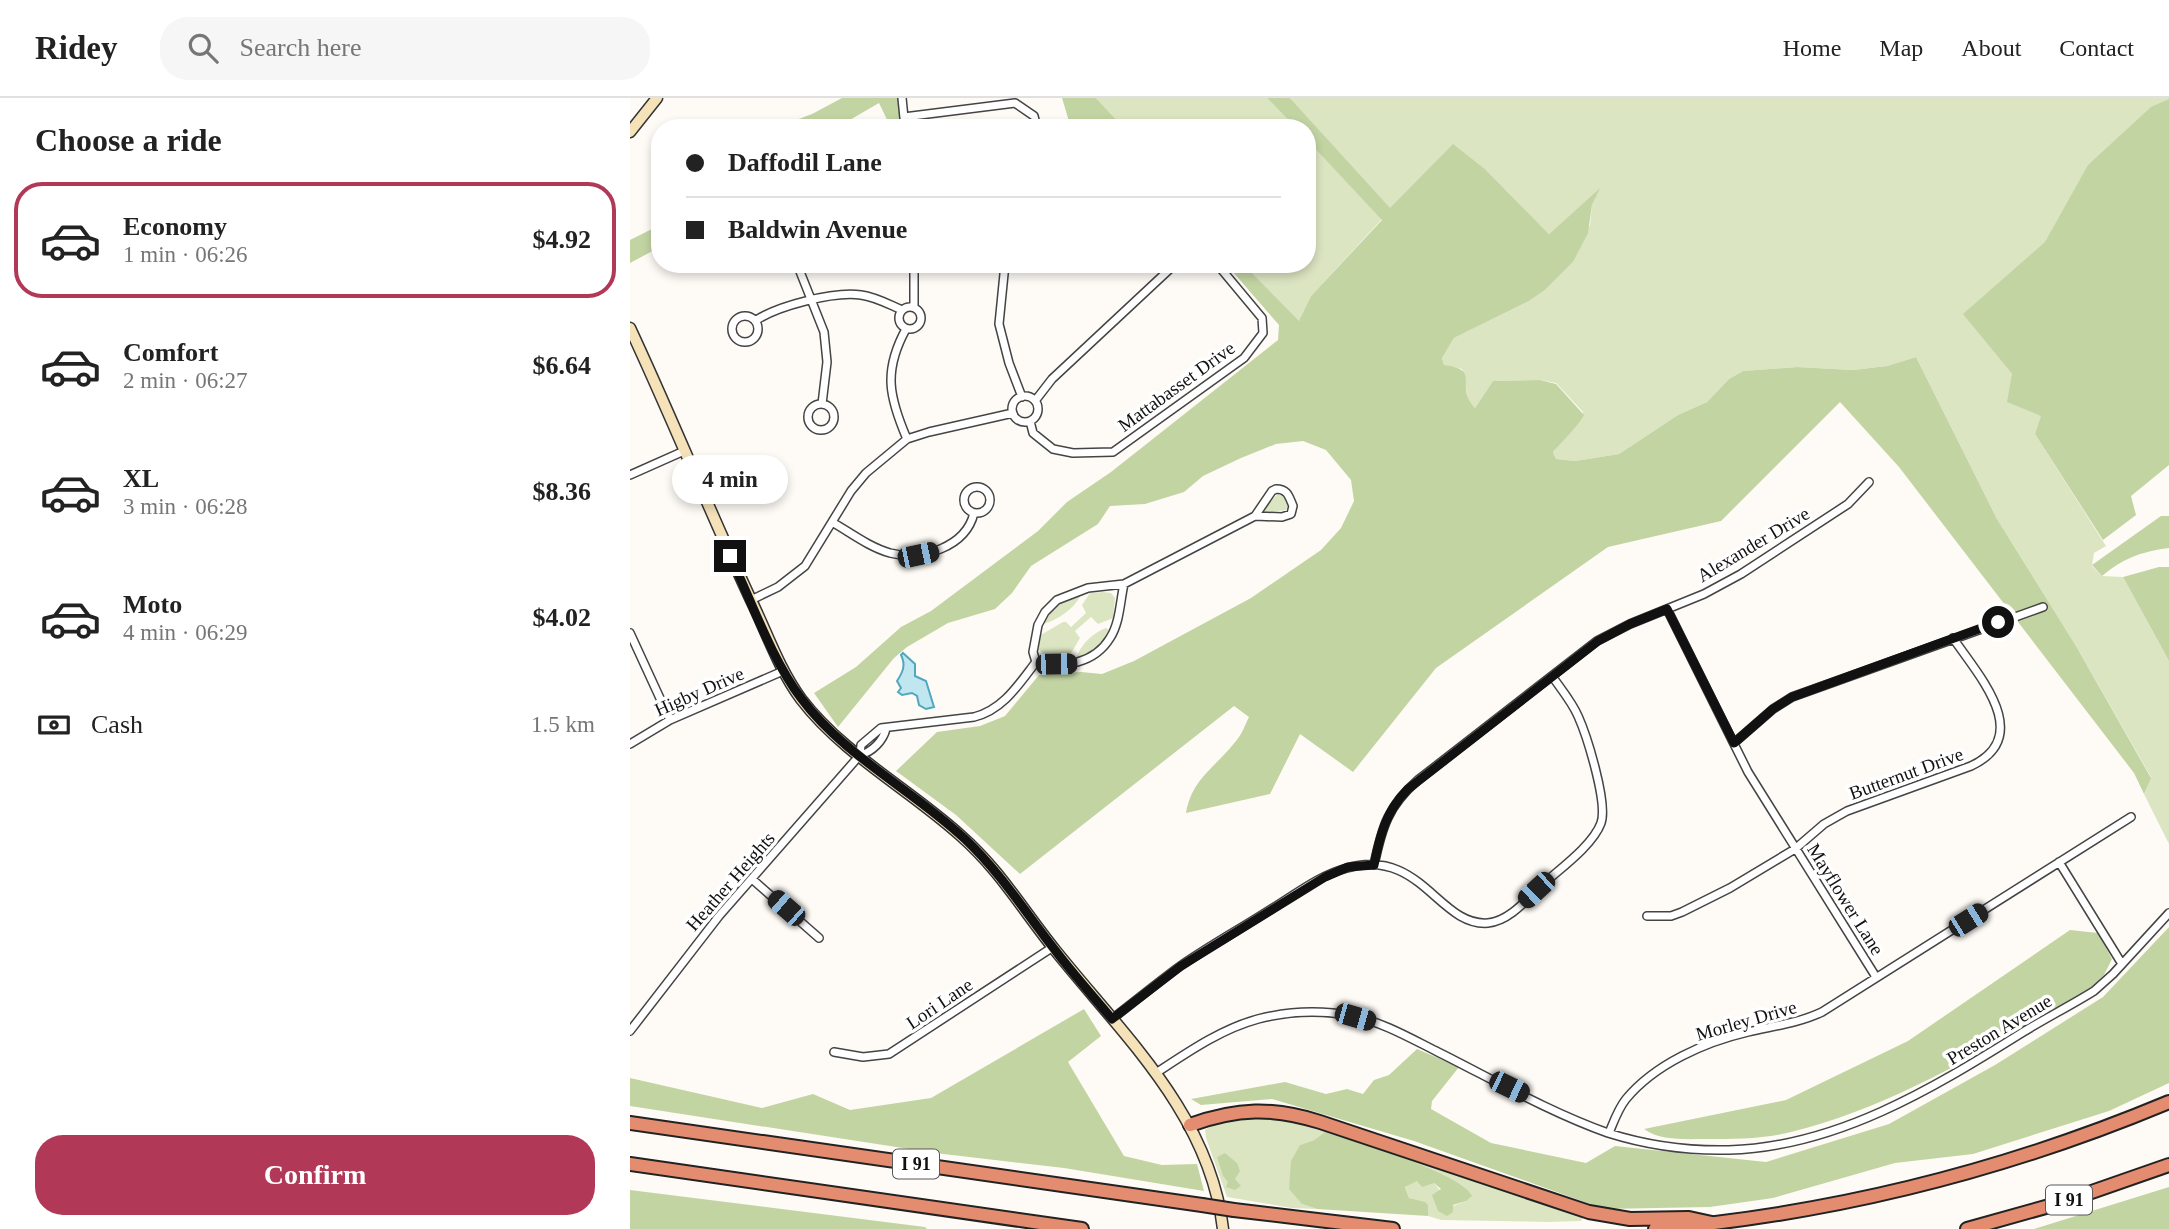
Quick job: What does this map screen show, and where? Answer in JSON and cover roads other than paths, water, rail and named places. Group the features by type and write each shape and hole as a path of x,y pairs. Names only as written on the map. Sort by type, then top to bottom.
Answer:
{"highway":[{"path":"1656,1229 1839,1204 1939,1182 2056,1146 2169,1102"},
{"path":"1190,1125 1243,1111 1286,1113 1589,1212 1630,1219 1689,1218 1713,1223"},
{"name":"I 91","path":"630,1123 1234,1210 1393,1229"},
{"name":"I 91","path":"630,1164 1082,1229"},
{"name":"I 91","path":"1967,1229 2049,1206 2169,1165"}],"street":[{"path":"630,132 657,98"},
{"path":"902,98 904,117 1015,103 1035,119"},
{"path":"801,273 824,332 827,362 822,404"},
{"path":"902,310 899,319 902,327 915,329 921,322 921,313 914,307 914,273"},
{"path":"1004,273 999,324 1009,363 1022,397"},
{"path":"1035,401 1052,379 1166,273"},
{"name":"Mattabasset Drive","path":"1013,413 1021,421 1030,421 1033,433 1053,449 1073,453 1113,452 1244,358 1264,333 1262,318 1224,273"},
{"path":"755,321 766,314 833,296 859,295 880,299 902,310 914,307"},
{"path":"630,328 783,671 796,691 816,716 972,846 1007,883 1053,947 1156,1073 1190,1125 1215,1186 1223,1229"},
{"path":"906,329 895,350 891,373 894,409 907,439"},
{"path":"751,600 778,587 804,566 851,491 866,473 907,439 1013,413 1015,401 1022,397 1035,401 1038,410 1030,421"},
{"path":"630,475 684,452"},
{"name":"Alexander Drive","path":"1374,865 1384,822 1399,797 1552,676 1606,636 1741,574 1848,504 1868,482"},
{"path":"1124,584 1111,637 1096,653 1072,664 1036,662 1033,652 1036,631 1051,605 1077,591 1124,584 1255,516 1289,515 1293,506 1287,493 1281,489 1272,491 1255,516"},
{"path":"832,522 874,547 890,553 918,555 935,551 959,538 972,523 974,513"},
{"path":"1734,743 1773,709 1792,697 2043,607"},
{"name":"Mayflower Lane","path":"1667,609 1748,772 1876,977 2131,817"},
{"path":"630,633 670,720"},
{"name":"Butternut Drive","path":"1647,916 1671,916 1682,912 1730,888 1795,849 1835,817 1980,762 1994,748 2001,730 1999,708 1953,638"},
{"name":"Heather Heights","path":"630,1031 699,941 860,755 872,750 884,736 886,729 974,717 985,713 1002,703 1036,662"},
{"name":"Higby Drive","path":"630,744 670,720 783,671"},
{"path":"1112,1019 1181,966 1325,877 1348,867 1374,865 1409,875 1462,917 1487,923 1499,920 1519,906 1589,842 1601,824 1603,815 1602,795 1577,714 1552,676"},
{"path":"2059,862 2122,964"},
{"path":"752,879 819,938"},
{"name":"Preston Avenue","path":"1156,1073 1242,1024 1295,1013 1336,1014 1374,1022 1395,1031 1609,1133 1656,1144 1726,1150 1772,1146 1820,1135 1873,1114 1958,1073 2094,991 2169,913"},
{"name":"Lori Lane","path":"834,1052 863,1057 889,1054 1053,947"},
{"name":"Morley Drive","path":"1609,1133 1627,1097 1650,1077 1684,1056 1724,1039 1812,1017 1876,977"}],"water":[{"path":"903,653 915,664 915,676 926,681 934,707 926,709 919,705 917,696 912,693 902,695 898,692 901,688 897,681 903,668"}]}
